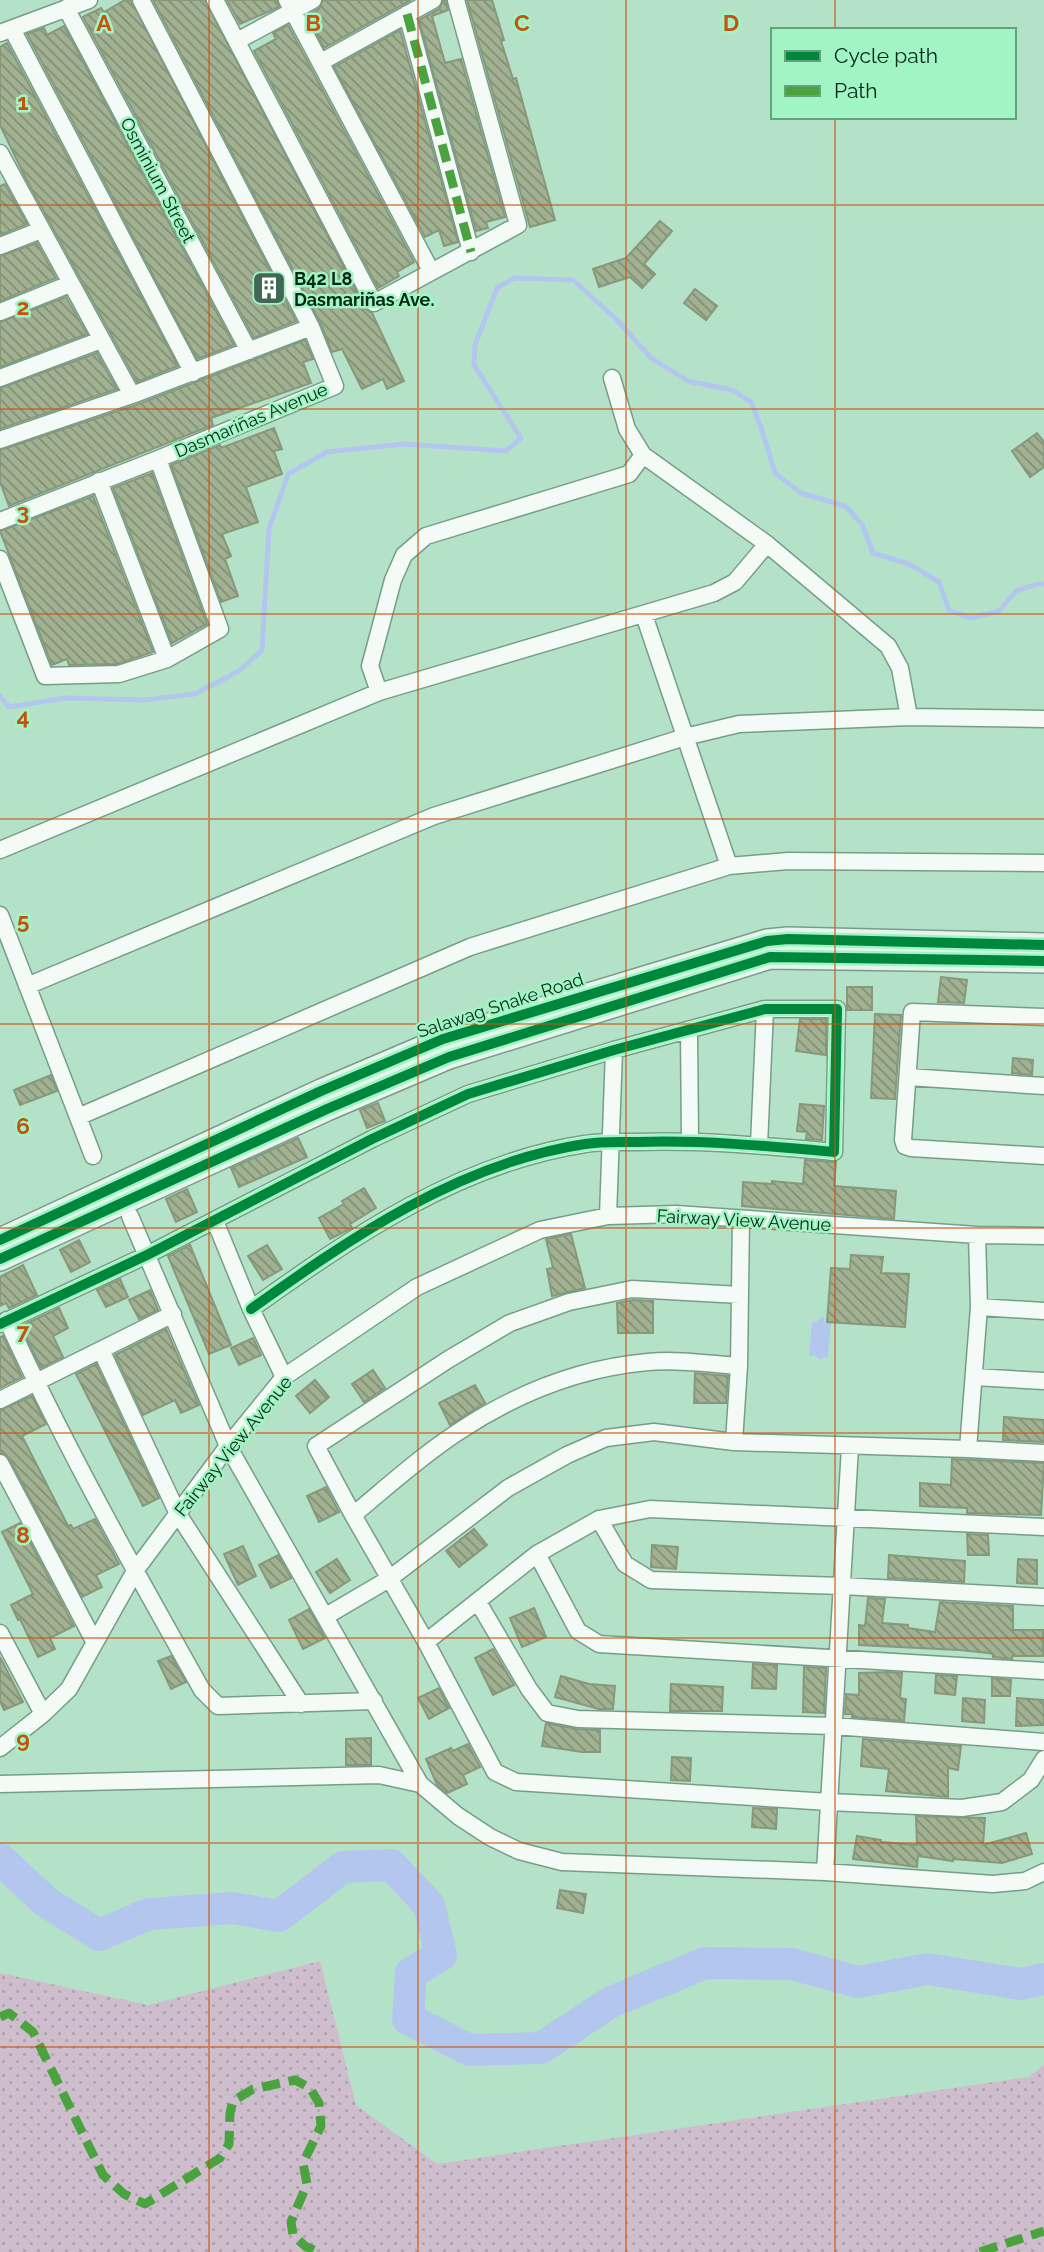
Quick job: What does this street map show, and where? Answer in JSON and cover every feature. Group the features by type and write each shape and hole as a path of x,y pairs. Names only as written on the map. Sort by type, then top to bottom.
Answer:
{"main road":[{"name":"Salawag Snake Road","path":"0,1259 401,1076 767,941 788,939 1044,946"},
{"name":"Salawag Snake Road","path":"0,1240 321,1091 443,1039 770,957 1044,961"}],"street":[{"name":"Dasmariñas Avenue","path":"0,521 335,386 311,327 141,0"},
{"path":"215,0 374,303 518,225 456,0"},
{"path":"237,41 290,5 313,0"},
{"path":"321,62 433,0"},
{"path":"76,3 6,31 193,373"},
{"name":"Osminium Street","path":"76,3 249,351"},
{"path":"290,5 431,271"},
{"path":"407,14 471,252"},
{"path":"0,153 6,175 41,230 132,396"},
{"path":"0,246 41,230"},
{"path":"0,312 70,284"},
{"path":"0,440 132,396 311,327"},
{"path":"0,378 101,340"},
{"path":"612,378 627,429 643,455 767,544 888,646 900,668 909,718"},
{"path":"379,692 370,666 393,580 404,555 426,536 629,474 643,455"},
{"path":"0,559 45,677 119,674 167,659 220,629 158,459"},
{"path":"99,481 167,659"},
{"path":"0,850 379,692 714,593 735,582 767,544"},
{"path":"644,615 729,866"},
{"path":"27,986 434,816 685,737 739,724 909,718 1044,719"},
{"path":"78,1117 470,947 729,866 788,861 1044,863"},
{"path":"0,915 93,1156"},
{"path":"759,1145 765,1009"},
{"path":"251,1309 370,1228 460,1180 528,1155 587,1143 690,1140 834,1152 836,1009 765,1009 614,1050 468,1094 372,1139 147,1255 4,1322 135,1571 202,1690 218,1706 374,1701"},
{"path":"1044,1017 915,1010 911,1013 903,1140 905,1146 1044,1156"},
{"path":"689,1031 690,1140"},
{"path":"608,1216 614,1050"},
{"path":"908,1077 1044,1086"},
{"name":"Fairway View Avenue","path":"0,1748 43,1714 69,1689 135,1571 228,1446 284,1377 417,1287 540,1230 608,1216 676,1214 977,1235 1044,1236"},
{"path":"130,1216 228,1446 420,1784 458,1816 490,1837 519,1851 562,1862 825,1872 993,1884 1025,1881 1044,1872"},
{"path":"734,1442 739,1366 741,1219"},
{"path":"215,1221 251,1309 284,1377"},
{"path":"968,1449 979,1307 977,1235"},
{"path":"740,1295 632,1289 569,1302 510,1323 449,1359 316,1446 495,1772 516,1782 962,1808 1002,1802 1031,1780 1044,1759"},
{"path":"979,1307 1044,1311"},
{"path":"0,1400 173,1314"},
{"path":"101,1350 178,1514 301,1704"},
{"path":"353,1515 458,1432 516,1399 565,1379 604,1368 651,1361 739,1366"},
{"path":"974,1377 1044,1381"},
{"path":"326,1616 388,1579 508,1488 567,1455 606,1438 654,1432 734,1442 1044,1453"},
{"path":"825,1872 850,1447"},
{"path":"0,1463 94,1642"},
{"path":"426,1642 537,1554 599,1518 650,1509 1044,1527"},
{"path":"599,1518 625,1564 651,1580 842,1586 1044,1597"},
{"path":"537,1554 578,1631 599,1644 1044,1671"},
{"path":"478,1602 529,1689 547,1713 578,1719 834,1726 1044,1742"},
{"path":"0,1633 43,1714"},
{"path":"0,1784 379,1775 420,1784"}],"shaded area":[{"path":"320,1961 356,2105 437,2164 1029,2077 1044,2065 1044,2252 0,2252 0,1973 148,2005"}],"water":[{"path":"824,1317 825,1323 831,1323 828,1357 821,1360 809,1355 812,1322 817,1322"}],"building":[{"path":"125,0 131,0 296,321 254,338 83,17 101,8 104,12"},
{"path":"153,0 205,0 365,308 372,313 404,381 387,389 383,379 362,389 342,349 332,352 320,322"},
{"path":"227,0 277,0 279,7 240,24"},
{"path":"323,0 411,0 324,48 307,15 319,9"},
{"path":"443,0 446,0 448,10 432,16 445,63 461,59 505,217 486,222 488,228 476,231 419,20 439,9"},
{"path":"467,0 492,0 504,40 501,41 513,79 516,78 555,220 530,227"},
{"path":"288,25 414,262 397,272 399,276 378,288 254,51 276,39 273,33"},
{"path":"64,26 234,345 197,359 27,34 44,28 47,35"},
{"path":"400,30 458,242 444,246 439,230 425,237 334,67"},
{"path":"7,43 178,366 137,382 25,177 0,125 0,47"},
{"path":"5,184 27,224 0,235 0,186"},
{"path":"660,221 672,231 644,264 655,274 642,288 630,277 599,287 593,269 626,258"},
{"path":"37,243 56,278 0,301 0,256"},
{"path":"695,289 717,306 706,320 684,303"},
{"path":"66,297 87,334 0,367 0,322"},
{"path":"305,340 313,359 303,362 311,383 211,418 213,425 9,506 0,482 0,450 136,405"},
{"path":"97,353 117,389 0,429 0,388"},
{"path":"274,428 282,449 274,451 282,474 246,487 258,522 222,534 231,556 225,559 238,596 221,602 171,465 220,445 221,448"},
{"path":"1037,433 1044,442 1044,467 1030,477 1012,451"},
{"path":"152,473 207,624 172,643 113,488"},
{"path":"93,496 153,652 117,664 69,665 67,659 52,665 0,531"},
{"path":"941,977 967,980 964,1003 938,1002"},
{"path":"847,987 872,987 872,1010 847,1010"},
{"path":"875,1014 901,1015 895,1099 871,1098"},
{"path":"800,1019 826,1019 826,1055 796,1051"},
{"path":"1013,1058 1033,1060 1032,1075 1012,1073"},
{"path":"51,1075 57,1091 20,1105 14,1090"},
{"path":"378,1103 385,1121 367,1128 360,1110"},
{"path":"800,1104 824,1106 822,1140 806,1139 807,1132 797,1131"},
{"path":"298,1138 307,1157 239,1187 231,1168"},
{"path":"805,1160 836,1162 834,1186 896,1191 894,1219 742,1206 743,1182 803,1184"},
{"path":"364,1188 376,1208 350,1224 352,1228 330,1239 319,1218 344,1204 342,1201"},
{"path":"187,1189 197,1212 176,1222 166,1199"},
{"path":"571,1234 585,1288 552,1296 547,1269 553,1268 546,1239"},
{"path":"79,1240 90,1262 71,1272 60,1250"},
{"path":"190,1245 231,1345 209,1354 168,1256"},
{"path":"267,1245 282,1269 263,1280 248,1256"},
{"path":"851,1255 883,1257 881,1273 909,1274 905,1327 827,1322 831,1268 850,1269"},
{"path":"23,1265 37,1295 9,1308 6,1303 0,1306 0,1277"},
{"path":"120,1279 128,1297 106,1307 97,1290"},
{"path":"150,1290 158,1310 139,1319 129,1300"},
{"path":"633,1300 653,1301 653,1333 618,1333 617,1303"},
{"path":"59,1308 68,1328 53,1336 63,1357 41,1368 21,1326"},
{"path":"166,1329 199,1405 181,1413 175,1400 143,1415 115,1355"},
{"path":"3,1336 22,1377 0,1388 0,1337"},
{"path":"253,1338 261,1355 239,1365 231,1348"},
{"path":"96,1364 159,1498 143,1506 76,1374"},
{"path":"373,1370 385,1388 364,1402 352,1384"},
{"path":"695,1373 728,1376 726,1403 694,1403"},
{"path":"315,1380 329,1397 310,1413 296,1396"},
{"path":"475,1385 485,1403 450,1425 439,1403"},
{"path":"32,1396 46,1424 22,1436 68,1526 71,1525 73,1529 95,1519 119,1564 96,1575 102,1587 82,1597 9,1458 0,1453 0,1410"},
{"path":"1004,1417 1044,1420 1044,1442 1003,1440"},
{"path":"952,1459 1044,1463 1041,1515 967,1513 967,1508 920,1506 920,1483 951,1485"},
{"path":"326,1487 339,1512 319,1522 307,1496"},
{"path":"20,1523 74,1626 50,1638 55,1649 38,1657 11,1605 33,1594 2,1532"},
{"path":"474,1529 487,1545 459,1567 446,1551"},
{"path":"967,1534 988,1535 989,1555 968,1555"},
{"path":"652,1545 678,1547 676,1569 651,1567"},
{"path":"243,1546 256,1576 238,1585 224,1554"},
{"path":"278,1555 291,1578 271,1588 259,1565"},
{"path":"889,1555 965,1561 964,1582 888,1578"},
{"path":"337,1559 350,1580 330,1593 316,1572"},
{"path":"1018,1559 1037,1560 1037,1584 1017,1583"},
{"path":"868,1598 885,1599 882,1623 908,1625 908,1628 935,1632 940,1602 1013,1606 1013,1630 1043,1630 1043,1656 1012,1656 1012,1659 959,1650 859,1645 859,1625 865,1626"},
{"path":"534,1608 546,1637 522,1647 510,1618"},
{"path":"309,1609 325,1638 303,1649 289,1620"},
{"path":"493,1649 514,1685 493,1695 475,1658"},
{"path":"171,1656 186,1682 171,1689 158,1661"},
{"path":"0,1657 23,1702 4,1710 0,1701"},
{"path":"753,1664 777,1665 776,1689 752,1688"},
{"path":"804,1667 826,1668 824,1713 803,1712"},
{"path":"859,1673 902,1673 900,1698 906,1699 904,1721 852,1717 852,1714 845,1714 846,1694 859,1695"},
{"path":"936,1675 957,1676 955,1695 935,1693"},
{"path":"561,1676 589,1684 615,1686 613,1709 599,1709 555,1697"},
{"path":"992,1678 1011,1680 1010,1696 992,1696"},
{"path":"671,1684 723,1687 722,1711 670,1711"},
{"path":"439,1688 449,1708 429,1719 418,1698"},
{"path":"963,1698 985,1700 984,1723 962,1721"},
{"path":"1017,1698 1044,1700 1044,1725 1016,1726"},
{"path":"546,1723 600,1730 600,1752 542,1746"},
{"path":"371,1738 371,1765 346,1765 346,1739"},
{"path":"863,1739 961,1746 958,1770 948,1768 948,1797 886,1791 889,1769 861,1766"},
{"path":"468,1744 480,1767 463,1775 467,1784 447,1793 437,1785 426,1759"},
{"path":"672,1757 691,1758 690,1781 671,1780"},
{"path":"753,1808 777,1809 776,1829 752,1827"},
{"path":"916,1816 985,1818 983,1845 1026,1833 1032,1854 1002,1863 918,1856 917,1867 853,1859 857,1836 881,1842 917,1845"},
{"path":"560,1890 586,1894 583,1913 557,1908"}],"waterway":[{"path":"0,696 9,707 66,698 144,700 195,694 239,671 262,650 269,529 288,474 327,452 404,444 506,451 521,438 474,365 475,345 497,288 514,278 573,280 616,319 651,358 688,381 732,390 751,402 775,473 801,493 845,506 862,524 873,553 909,564 939,582 949,610 970,618 999,611 1016,591 1044,584"},
{"path":"0,1859 46,1902 99,1935 149,1914 232,1908 279,1916 343,1867 391,1865 429,1905 441,1955 411,1973 408,2019 469,2050 541,2048 611,2002 705,1963 792,1964 858,1982 928,1969 1020,1984 1044,1979"}],"marked path":[{"path":"407,14 471,252"},
{"path":"0,2017 9,2013 33,2032 103,2175 124,2194 145,2204 220,2158 229,2144 233,2101 253,2089 295,2080 310,2088 319,2103 321,2126 303,2163 307,2184 291,2222 293,2235 305,2246 318,2252"},
{"path":"980,2252 1044,2231"}],"cycle path":[{"path":"0,1240 321,1091 443,1039 767,941 788,939 1044,945"},
{"path":"0,1259 327,1109 449,1057 770,957 1044,961"},
{"path":"0,1324 147,1255 372,1139 468,1094 614,1050 765,1009 837,1009 834,1152 712,1143 598,1142 539,1154 494,1168 409,1207 368,1230 251,1309"}],"place":[{"name":"B42 L8 Dasmariñas Ave.","path":"269,288"}]}
